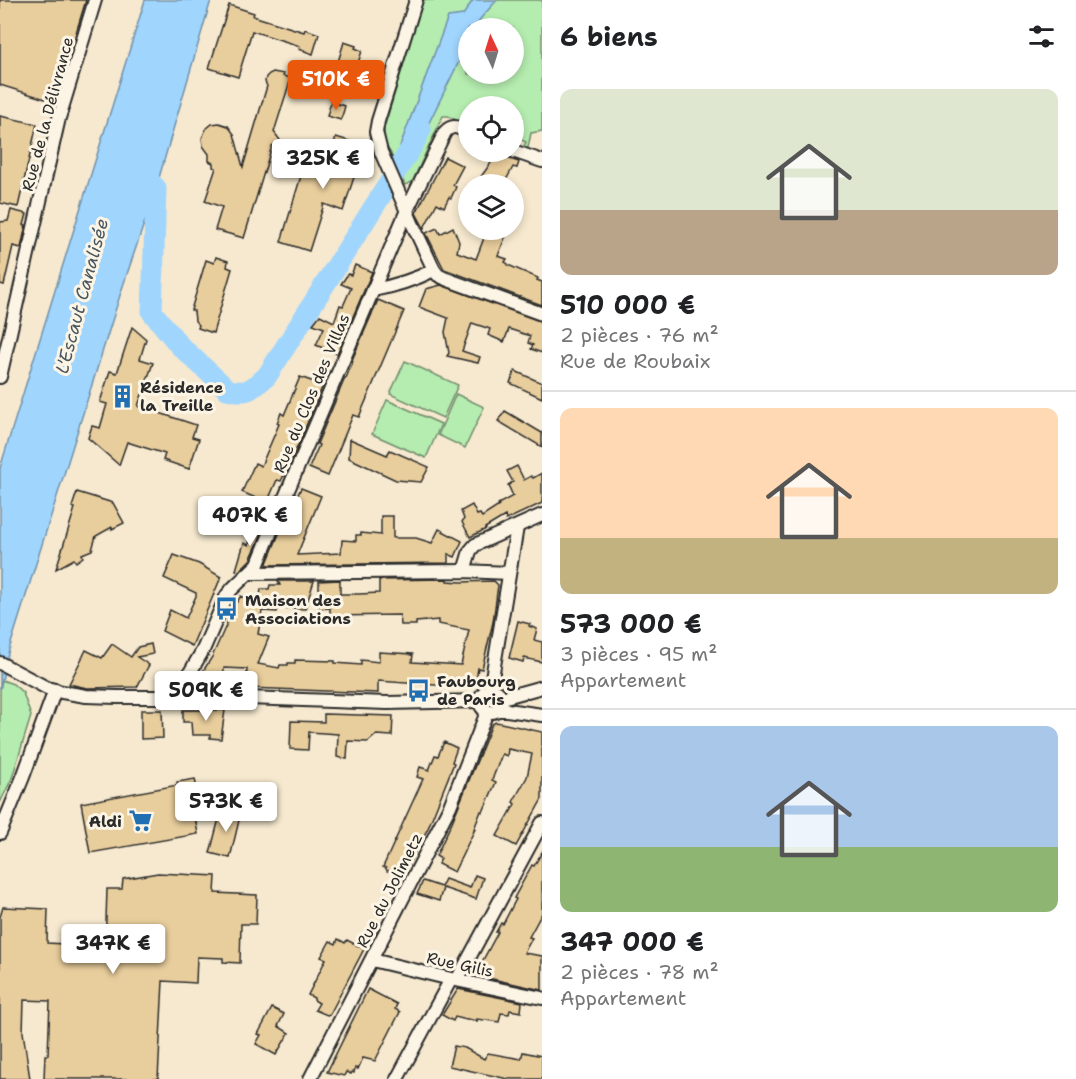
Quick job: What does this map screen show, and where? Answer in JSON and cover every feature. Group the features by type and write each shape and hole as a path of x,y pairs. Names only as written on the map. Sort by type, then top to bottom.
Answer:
{"street":[{"name":"Rue de la Délivrance","path":"0,377 59,118 95,0"},
{"path":"416,0 377,127 381,152 438,275 542,314"},
{"name":"Rue du Clos des Villas","path":"184,697 188,676 227,595 251,573 259,562 407,210 445,132 451,127 458,127"},
{"path":"524,155 542,161"},
{"path":"373,290 408,282 434,270"},
{"path":"464,571 472,548 542,515"},
{"path":"492,705 483,693 490,690 517,527"},
{"path":"251,573 464,571 509,573"},
{"path":"0,663 34,682 55,690 86,696 231,697 492,705 507,710 542,715"},
{"path":"492,705 542,687"},
{"path":"0,833 55,690"},
{"name":"Rue du Jolimetz","path":"310,1079 450,806 492,705"},
{"path":"397,1079 542,822"},
{"name":"Rue Gilis","path":"372,960 542,998"}],"green space":[{"path":"423,0 542,0 542,131 531,133 527,153 524,151 526,142 524,141 524,96 458,96 458,121 443,116 412,182 405,185 385,146 384,128"},
{"path":"405,361 458,385 443,418 390,394"},
{"path":"456,394 484,407 465,448 438,435"},
{"path":"387,400 441,424 426,458 372,434"},
{"path":"2,680 13,684 23,693 31,716 12,778 0,803 0,689"}],"water":[{"name":"L'Escaut Canalisée","path":"145,0 211,0 156,188 8,653 0,689 0,468"},
{"path":"473,0 497,0 481,18 458,18 458,63 419,143 396,166 395,162 400,156 400,146 448,17 463,15"}],"building":[{"path":"0,0 86,0 55,102 0,85"},
{"path":"229,5 254,13 253,16 304,32 305,29 319,34 313,54 299,49 300,46 252,31 238,77 209,68"},
{"path":"344,42 362,51 357,66 338,62"},
{"path":"273,72 291,78 274,132 280,140 272,146 244,238 215,230 222,207 205,201 216,168 209,161 209,154 203,146 202,138 206,129 212,124 219,123 228,126 234,134 243,167 267,86 266,77"},
{"path":"331,102 345,106 341,120 327,116"},
{"path":"0,116 37,124 18,207 0,203"},
{"path":"336,137 369,147 362,170 357,168 343,211 324,204 309,251 281,242 307,156 328,162"},
{"path":"445,157 463,166 453,185 456,187 451,198 449,197 444,207 437,203 424,228 416,213"},
{"path":"492,162 519,162 517,168 513,167 509,174 483,174"},
{"path":"11,210 27,214 24,225 26,225 21,248 13,246 4,285 0,284 0,222 8,221"},
{"path":"453,227 459,242 457,252 476,259 483,240 504,240 498,256 507,259 505,262 508,265 542,282 542,305 444,269 426,233 437,228 440,234"},
{"path":"216,257 228,261 227,267 232,269 213,333 198,328 194,311 191,310 206,260 214,263"},
{"path":"355,265 372,272 337,354 316,345 324,328 313,324 320,315 334,322 340,305 343,306 351,288 341,284 348,274 351,275"},
{"path":"441,285 542,322 542,353 531,349 533,345 528,343 530,336 509,329 504,342 488,335 490,329 472,323 462,351 480,357 478,363 447,356 449,353 445,332 448,318 419,307 426,289"},
{"path":"378,300 404,311 359,417 353,415 328,476 309,468"},
{"name":"Résidence la Treille","path":"132,327 146,339 140,359 153,363 138,406 196,425 192,437 199,439 189,469 163,460 165,454 127,442 119,465 88,438 92,426 100,428 107,404 100,402 110,371 117,373"},
{"path":"321,368 329,371 285,476 281,481 277,480 267,503 242,492 255,463 261,466 279,424 277,423 281,413 284,415 300,377 314,382"},
{"path":"515,371 542,383 542,398 510,383"},
{"path":"505,411 542,433 542,447 498,421"},
{"path":"350,439 387,455 390,450 429,467 421,482 396,480 349,458"},
{"path":"517,466 524,480 542,473 542,503 506,520 505,516 470,537 462,522 464,519 461,511 472,505 477,515 480,514 482,517 513,496 508,485 513,482 507,471"},
{"path":"301,488 321,496 297,555 341,553 342,540 356,541 356,535 361,535 361,533 381,535 381,516 393,516 393,538 416,538 432,543 439,529 462,541 455,557 448,554 448,563 268,565 281,529"},
{"path":"77,492 113,503 124,523 96,536 92,550 82,554 83,557 76,562 74,559 56,569 75,508 72,507"},
{"path":"254,525 263,530 257,545 250,560 239,571 236,570 244,543 249,545"},
{"path":"174,555 199,564 221,577 192,646 162,631 170,610 186,618 196,596 196,593 164,578"},
{"path":"447,579 447,581 461,582 494,581 498,585 493,622 482,669 478,668 476,680 464,683 464,687 378,681 378,693 249,688 249,685 247,689 247,669 224,668 223,687 202,686 198,679 212,657 241,596 259,605 261,589 269,589 270,585 280,585 278,581 314,581 305,609 278,608 277,612 262,611 258,634 269,637 258,664 279,668 280,665 295,663 295,660 335,661 335,663 361,665 361,660 379,662 379,652 412,654 412,662 461,665 469,630 438,624 438,620 416,622 416,625 401,625 400,615 330,616 330,608 319,609 319,581 340,580 340,594 359,594 379,593 379,580"},
{"path":"518,621 530,624 529,626 537,629 534,640 542,642 542,662 524,658 523,662 509,658"},
{"path":"112,644 131,657 138,647 151,644 153,654 137,657 149,665 137,687 87,688 69,684 86,650 102,658"},
{"path":"141,710 162,710 163,738 141,739"},
{"path":"183,710 225,710 221,739 210,738 210,735 192,735 191,722 183,722"},
{"path":"324,714 393,716 392,736 376,735 368,742 348,741 347,759 337,757 338,734 309,732 308,750 290,749 291,721 324,722"},
{"path":"496,722 542,732 542,799 516,846 497,836 527,777 532,754 508,749 507,756 502,754 492,780 496,782 454,872 438,864 441,859 436,856 492,724"},
{"path":"444,742 457,748 452,762 454,763 428,828 403,874 387,871 383,867 423,779 417,777 420,767 429,770"},
{"name":"Aldi","path":"195,779 200,806 193,807 198,834 90,853 81,803 178,785 177,782"},
{"path":"222,807 241,812 230,858 210,853"},
{"path":"542,852 542,913 529,937 532,938 524,953 542,956 542,990 475,975 498,932 496,932 501,923 503,924 516,899 514,898"},
{"path":"158,873 216,876 215,893 257,895 256,924 241,924 240,963 223,962 223,958 197,957 196,983 163,981 158,1079 44,1079 45,1055 48,1055 50,1001 24,1000 23,1032 30,1079 0,1079 0,917 3,907 48,909 47,943 83,945 83,954 96,951 105,952 107,889 122,889 123,879"},
{"path":"475,875 483,878 476,899 443,888 439,901 417,894 423,881 441,887 445,879 470,888"},
{"path":"338,939 345,943 347,940 364,949 330,1014 327,1015 315,1010 319,1003 308,995 326,959 321,957 330,941 336,944"},
{"path":"368,989 397,1004 395,1009 400,1012 375,1061 363,1058 354,1073 346,1072 344,1076 327,1072"},
{"path":"458,989 522,1002 521,1012 510,1010 509,1014 501,1013 499,1022 455,1017 453,1021 442,1015"},
{"path":"272,1008 284,1014 278,1026 289,1033 276,1055 256,1044 261,1035 258,1034"},
{"path":"454,1046 465,1048 484,1059 488,1053 521,1059 523,1052 542,1056 542,1079 508,1079 449,1066"}],"waterway":[{"path":"136,168 156,188 152,312 180,346 227,389 244,391 249,390 267,376 421,129"}],"place":[{"name":"Résidence la Treille","path":"122,396"},
{"name":"Maison des Associations","path":"227,609"},
{"name":"Faubourg de Paris","path":"419,690"},
{"name":"Aldi","path":"140,821"}]}
